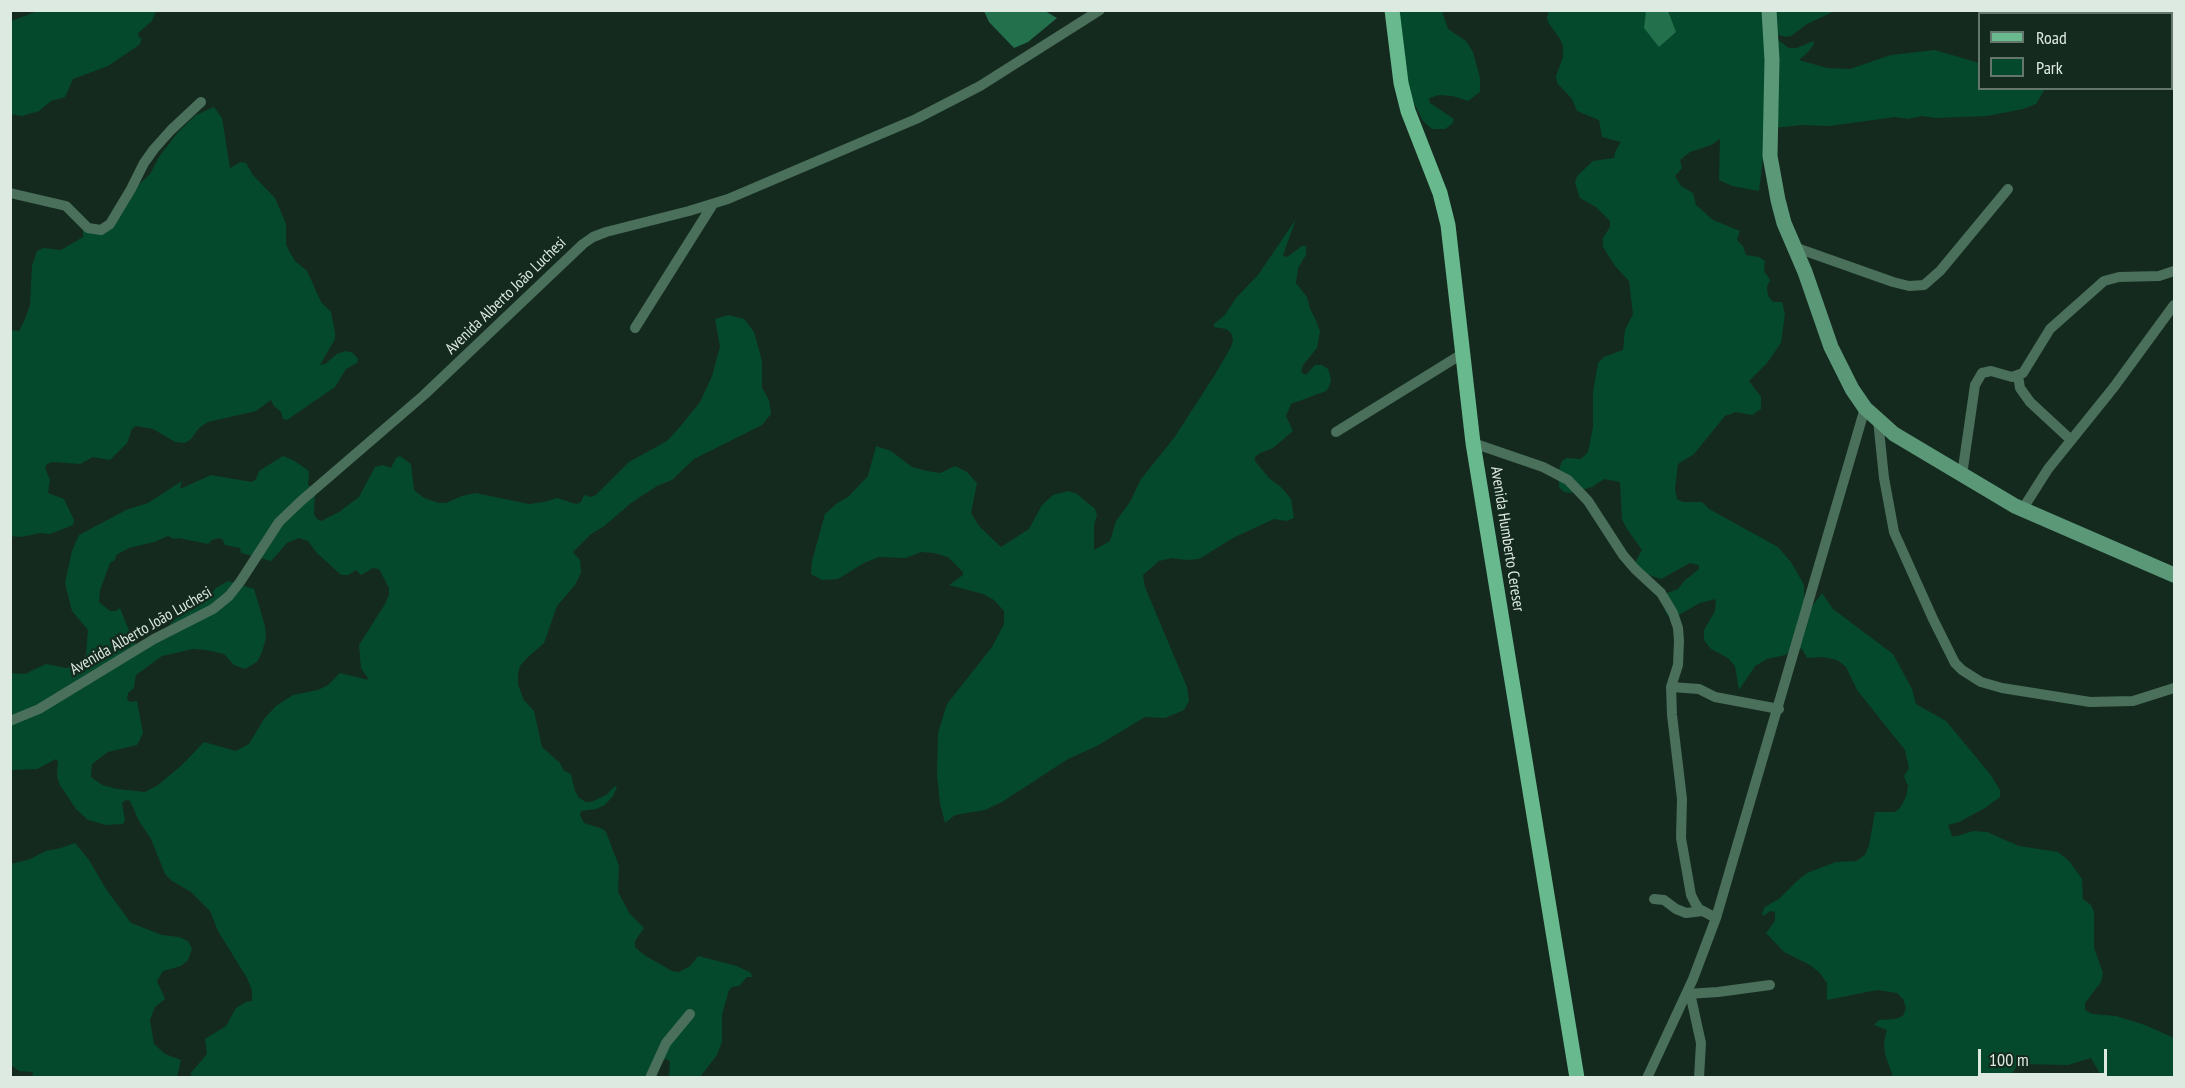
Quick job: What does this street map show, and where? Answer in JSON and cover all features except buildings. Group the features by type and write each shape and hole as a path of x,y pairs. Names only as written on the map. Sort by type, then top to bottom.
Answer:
{"main road":[{"name":"Avenida Humberto Cereser","path":"1392,10 1401,83 1408,111 1440,193 1448,225 1473,443 1577,1077"}],"street":[{"name":"Avenida Alberto João Luchesi","path":"10,721 39,709 154,639 213,609 229,596 279,522 293,508 424,395 542,285 582,244 606,232 713,204 950,103 1100,10"},
{"path":"1769,10 1772,60 1770,156 1778,200 1831,347 1852,389 1865,408 1902,438 2022,510 2175,575"},
{"path":"10,193 66,206 88,228 101,231 110,224 154,149 201,102"},
{"path":"1794,247 1893,282 1909,286 1924,285 1940,271 2008,189"},
{"path":"635,328 713,204"},
{"path":"2018,376 2027,368 2050,329 2104,281 2119,277 2159,276 2175,271"},
{"path":"2022,510 2048,469 2175,304"},
{"path":"1336,432 1462,354"},
{"path":"1962,475 1978,378 1986,370 2018,376"},
{"path":"2018,376 2020,388 2030,402 2071,440"},
{"path":"1647,1077 1688,994 1716,918 1779,709 1865,408"},
{"path":"1878,420 1884,478 1894,532 1933,619 1955,663 1962,670 1981,682 2002,688 2090,702 2133,701 2175,688"},
{"path":"1473,443 1556,472 1568,480 1588,501 1623,555 1661,593 1673,613 1679,641 1678,665 1671,687 1682,799 1681,838 1691,895 1703,911 1716,918"},
{"path":"1671,687 1699,689 1715,697 1779,709"},
{"path":"1654,899 1664,900 1686,914 1703,911"},
{"path":"1688,994 1770,985"},
{"path":"1688,994 1701,1043 1699,1077"},
{"path":"650,1077 666,1043 690,1014"}],"green space":[{"path":"1549,10 1835,11 1807,24 1791,36 1775,34 1778,40 1789,48 1797,48 1813,41 1814,44 1809,51 1799,60 1827,68 1850,69 1891,55 1935,50 1978,63 1978,90 2044,90 2036,104 1987,116 1936,118 1922,116 1908,119 1895,117 1829,126 1802,125 1774,128 1763,157 1759,191 1732,186 1719,180 1720,139 1711,145 1690,152 1680,160 1682,168 1675,176 1681,186 1693,193 1696,205 1713,220 1740,231 1737,240 1743,246 1746,255 1759,257 1765,261 1764,271 1770,280 1767,287 1768,296 1773,302 1782,302 1785,314 1781,343 1767,363 1749,381 1761,397 1761,409 1752,415 1736,412 1725,416 1694,454 1678,464 1675,489 1677,499 1683,502 1702,502 1709,509 1778,547 1791,562 1804,585 1804,606 1807,613 1822,593 1833,609 1893,654 1912,689 1916,704 1946,721 1990,774 2000,790 2000,797 1959,822 1948,825 1952,836 1973,831 1987,832 2019,846 2058,852 2069,861 2082,879 2083,899 2091,905 2094,912 2094,948 2103,973 2101,982 2085,1003 2085,1010 2092,1014 2116,1016 2145,1025 2174,1038 2174,1077 2105,1077 2099,1072 2091,1058 2068,1065 2018,1064 2010,1077 1893,1077 1885,1054 1884,1042 1887,1030 1874,1025 1879,1020 1903,1016 1906,1008 1903,999 1897,993 1877,990 1827,1000 1827,983 1819,972 1784,952 1766,933 1775,921 1775,912 1771,911 1763,916 1765,907 1780,898 1807,873 1836,862 1856,861 1865,855 1875,812 1895,812 1906,797 1908,786 1904,776 1909,768 1905,750 1857,690 1846,667 1837,660 1823,657 1807,658 1802,649 1798,648 1785,655 1767,659 1755,666 1739,690 1735,666 1728,658 1711,649 1704,640 1704,630 1715,611 1716,599 1700,603 1675,617 1668,616 1665,611 1667,593 1678,589 1699,569 1699,565 1690,563 1661,579 1643,573 1634,564 1642,550 1622,519 1620,482 1604,479 1592,487 1572,493 1564,492 1559,487 1559,470 1562,461 1567,458 1581,459 1588,452 1593,427 1593,392 1598,363 1604,357 1623,350 1625,330 1633,314 1629,281 1615,266 1603,247 1603,238 1610,227 1610,221 1596,207 1580,198 1575,183 1577,176 1593,161 1614,158 1621,142 1602,137 1599,120 1577,111 1572,99 1557,83 1556,76 1563,57 1563,46 1547,17"},
{"path":"38,11 156,11 152,21 138,33 142,39 139,45 108,66 73,79 65,97 51,101 39,111 22,116 11,114 11,21"},
{"path":"1396,11 1442,11 1448,29 1466,41 1473,52 1480,78 1480,92 1468,101 1453,96 1439,95 1429,98 1430,103 1454,119 1452,124 1445,129 1432,129 1423,121 1409,93"},
{"path":"2174,11 2174,48 2173,12 2081,12"},
{"path":"214,107 222,118 230,168 241,162 246,163 253,175 275,198 286,224 286,244 289,251 295,261 307,271 321,302 331,312 335,339 320,365 346,351 353,353 358,359 357,363 346,369 335,387 287,420 283,419 281,412 271,400 256,411 208,422 185,443 175,442 153,429 136,426 132,429 127,443 110,460 93,457 80,464 53,462 47,464 45,468 50,480 48,493 64,499 74,520 73,525 50,534 10,536 10,330 19,331 30,305 32,266 37,251 43,248 61,250 83,237 83,229 106,224 115,207 150,174 159,157 178,132 196,115"},
{"path":"1296,219 1283,255 1287,257 1302,246 1306,246 1306,255 1298,268 1296,283 1307,297 1320,331 1317,348 1303,365 1301,372 1306,375 1315,365 1322,365 1328,369 1331,379 1326,391 1291,404 1286,416 1293,431 1273,448 1255,457 1255,461 1269,478 1291,499 1294,518 1286,521 1274,519 1233,538 1199,559 1172,558 1159,561 1143,575 1145,587 1187,687 1189,701 1184,710 1165,718 1145,717 1097,746 1068,759 1002,802 985,810 955,815 945,823 937,775 938,733 947,704 992,647 1004,624 1004,611 994,600 983,594 949,585 963,575 963,572 948,557 934,553 921,552 906,558 879,557 864,563 838,579 822,580 811,574 812,561 825,514 848,497 868,476 876,446 891,451 912,467 940,473 955,466 967,472 977,483 971,513 979,526 1001,547 1029,529 1042,505 1053,495 1068,491 1077,494 1095,509 1097,515 1094,525 1094,550 1110,541 1116,521 1130,502 1141,479 1174,438 1231,347 1233,339 1231,333 1226,329 1214,327 1214,324 1225,315 1236,298 1258,275"},
{"path":"729,315 744,319 754,332 762,361 762,388 769,400 771,414 762,425 694,459 672,480 657,486 631,503 603,527 591,534 573,552 580,560 581,573 575,585 557,606 544,643 520,666 518,685 524,700 534,711 542,747 560,763 564,771 571,774 579,798 591,802 606,795 615,786 617,787 605,805 581,811 580,815 584,823 606,832 619,866 618,892 630,914 644,928 635,941 635,947 644,955 672,971 679,972 690,966 698,956 737,966 751,973 752,977 747,977 739,986 729,990 722,1015 722,1042 717,1055 700,1077 669,1077 670,1062 666,1059 648,1078 194,1077 190,1074 207,1054 205,1039 226,1026 236,1008 252,1001 252,990 247,978 218,931 210,911 191,892 165,874 151,839 130,801 126,800 122,803 125,821 123,824 106,825 88,820 76,809 60,785 56,759 37,769 11,770 10,673 25,674 46,664 66,668 75,666 86,655 88,630 72,611 65,583 72,551 79,535 126,510 148,503 182,481 180,489 211,475 252,482 259,471 283,456 309,471 308,485 315,490 314,514 321,521 339,512 359,497 375,467 383,465 391,468 396,458 400,456 411,464 414,490 424,498 439,503 446,503 475,493 529,504 557,498 576,504 581,502 584,495 591,497 596,495 629,462 667,441 700,402 712,376 720,347 715,319","holes":["168,536 208,544 220,538 225,545 240,548 241,553 271,561 287,543 299,538 308,541 316,552 341,575 348,575 356,570 361,575 373,568 379,569 389,588 389,595 359,645 361,668 369,680 340,673 328,685 318,690 293,695 276,706 264,719 249,744 236,751 204,742 158,785 145,792 117,789 102,785 91,777 92,764 108,752 137,745 143,733 137,701 130,702 127,699 128,693 134,688 136,675 162,656 193,649 224,654 234,665 245,669 257,662 266,638 265,626 254,589 228,581 216,588 194,609 179,615 149,647 134,643 120,608 110,611 99,602 100,590 110,563 115,560 116,555 129,548"]},
{"path":"75,843 131,923 162,935 179,937 188,941 192,949 188,960 181,966 163,971 157,981 165,999 155,1007 150,1020 154,1044 165,1054 181,1060 177,1077 32,1077 33,1072 19,1071 11,1065 11,864"}],"shaded area":[{"path":"984,11 1045,11 1057,18 1028,42 1014,48 989,22"},
{"path":"1646,11 1668,11 1676,32 1659,47 1644,28"}]}
